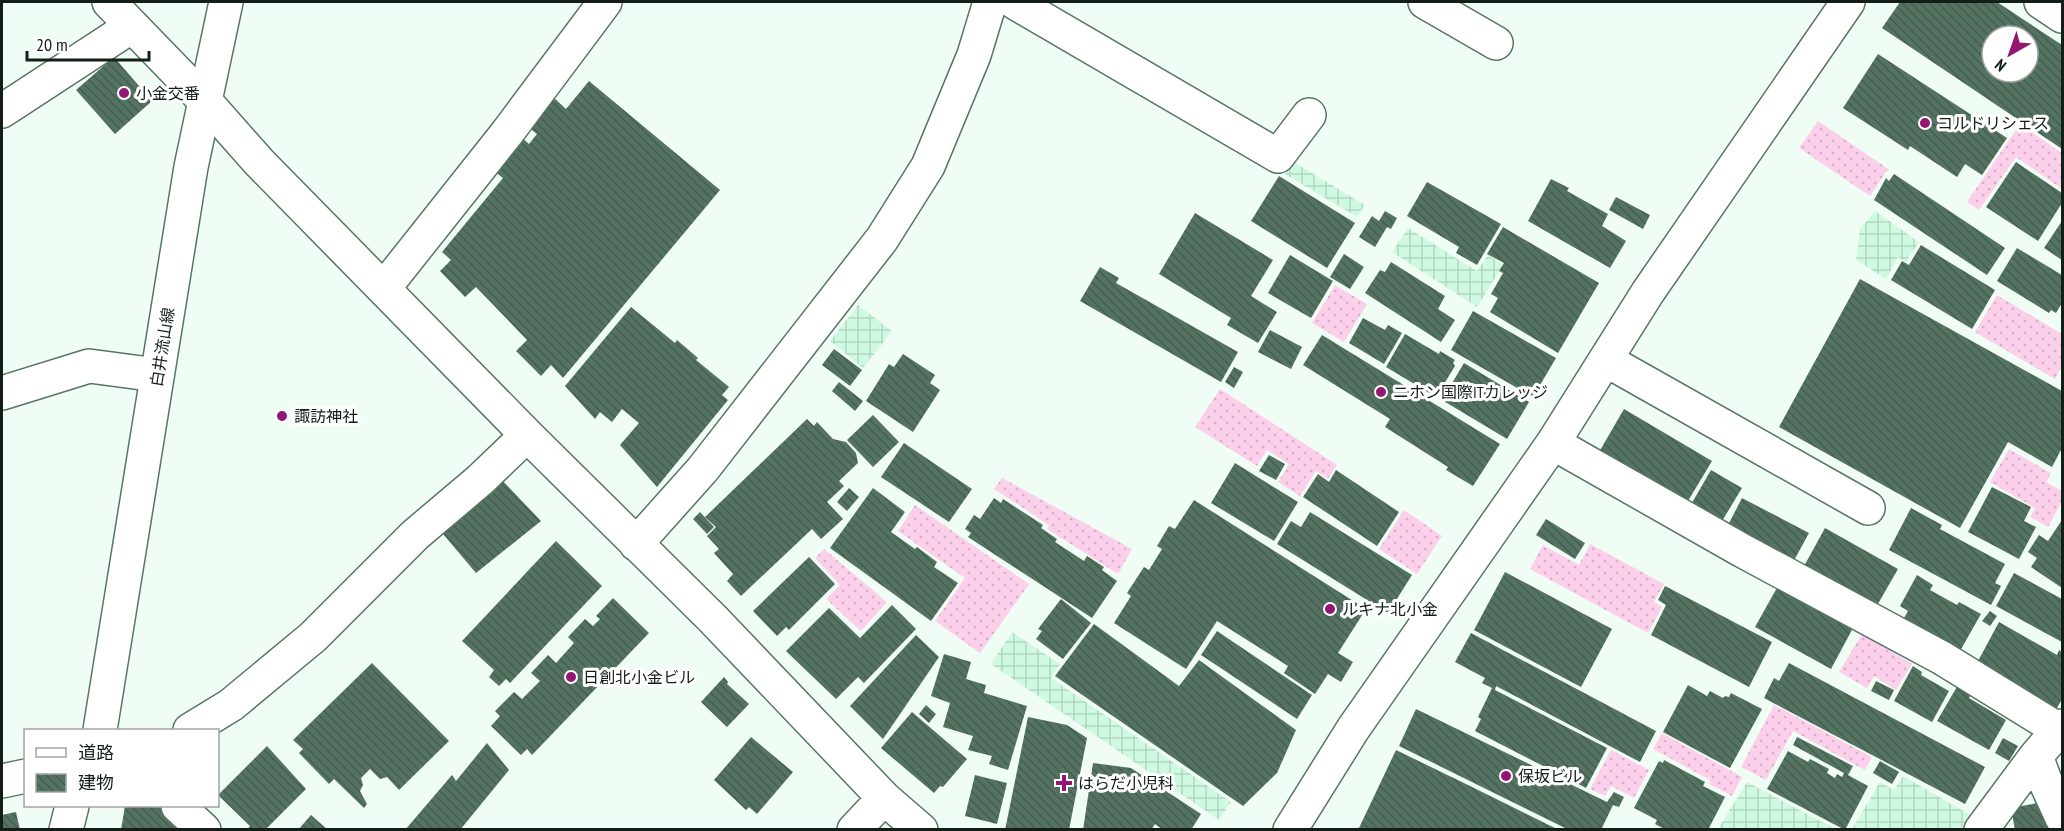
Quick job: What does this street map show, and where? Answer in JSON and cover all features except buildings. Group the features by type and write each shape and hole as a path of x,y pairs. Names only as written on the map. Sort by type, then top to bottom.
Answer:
{"street":[{"path":"109,2 205,101 259,162 527,435 713,619 884,798 921,830"},
{"name":"白井流山線","path":"100,729 191,167 226,2"},
{"path":"384,288 507,133 605,2"},
{"path":"636,544 703,469 882,239 928,166 974,55 990,2"},
{"path":"1014,2 1278,156 1309,115"},
{"path":"1425,2 1496,43"},
{"path":"1290,830 1353,729 1552,443 1648,292 1848,2"},
{"path":"2041,2 2062,16"},
{"path":"2,111 132,26"},
{"path":"1606,360 1869,508"},
{"path":"2,393 89,366 157,375"},
{"path":"192,729 231,705 314,637 415,535 480,480 527,435"},
{"path":"1552,443 1743,551 1942,658 2061,728 2036,756 1981,830"},
{"path":"2036,756 2062,818"},
{"path":"2,781 24,776"},
{"path":"854,830 884,798"},
{"path":"66,830 72,807"},
{"path":"179,807 204,830"}],"shaded area":[{"path":"1818,121 1888,169 1870,196 1799,148"},
{"path":"2020,124 2062,153 2062,189 2016,157 1979,210 1967,202"},
{"path":"1292,161 1365,205 1357,217 1285,174"},
{"path":"1875,211 1919,242 1906,262 1898,257 1886,279 1856,260 1860,229"},
{"path":"1408,228 1477,271 1488,255 1503,265 1477,307 1392,252"},
{"path":"1335,285 1367,304 1344,342 1312,323"},
{"path":"1997,295 2062,334 2062,366 2055,379 1975,332"},
{"path":"858,305 892,331 863,368 830,341"},
{"path":"1220,389 1337,465 1328,479 1316,471 1300,496 1278,482 1289,464 1267,450 1257,466 1195,427"},
{"path":"2009,449 2051,473 2046,482 2062,491 2062,501 2048,527 2030,517 2035,508 1990,482"},
{"path":"1002,478 1132,549 1118,574 1047,529 1049,525 994,489"},
{"path":"915,505 1029,584 980,653 935,621 965,578 898,531"},
{"path":"1404,510 1442,536 1417,574 1379,549"},
{"path":"1590,544 1664,584 1654,602 1662,607 1648,633 1530,569 1543,545 1579,565"},
{"path":"824,549 887,602 861,631 826,599 840,585 815,558"},
{"path":"1012,632 1060,664 1051,678 1231,802 1219,820 991,664"},
{"path":"1862,634 1912,664 1896,690 1874,676 1867,688 1839,672"},
{"path":"1774,705 1872,757 1865,770 1793,731 1766,780 1741,767"},
{"path":"1662,733 1742,777 1732,796 1709,784 1710,780 1653,749"},
{"path":"1611,750 1649,770 1634,798 1611,786 1605,796 1590,789"},
{"path":"1903,776 1969,814 1961,829 1852,829 1880,782 1894,790"},
{"path":"1747,782 1835,829 1718,829"}],"place":[{"name":"小金交番","path":"124,93"},
{"name":"コルドリシェス","path":"1925,123"},
{"name":"ニホン国際ITカレッジ","path":"1381,392"},
{"name":"諏訪神社","path":"282,416"},
{"name":"ルキナ北小金","path":"1330,609"},
{"name":"日創北小金ビル","path":"571,677"},
{"name":"保坂ビル","path":"1506,776"},
{"name":"はらだ小児科","path":"1064,783"}]}
